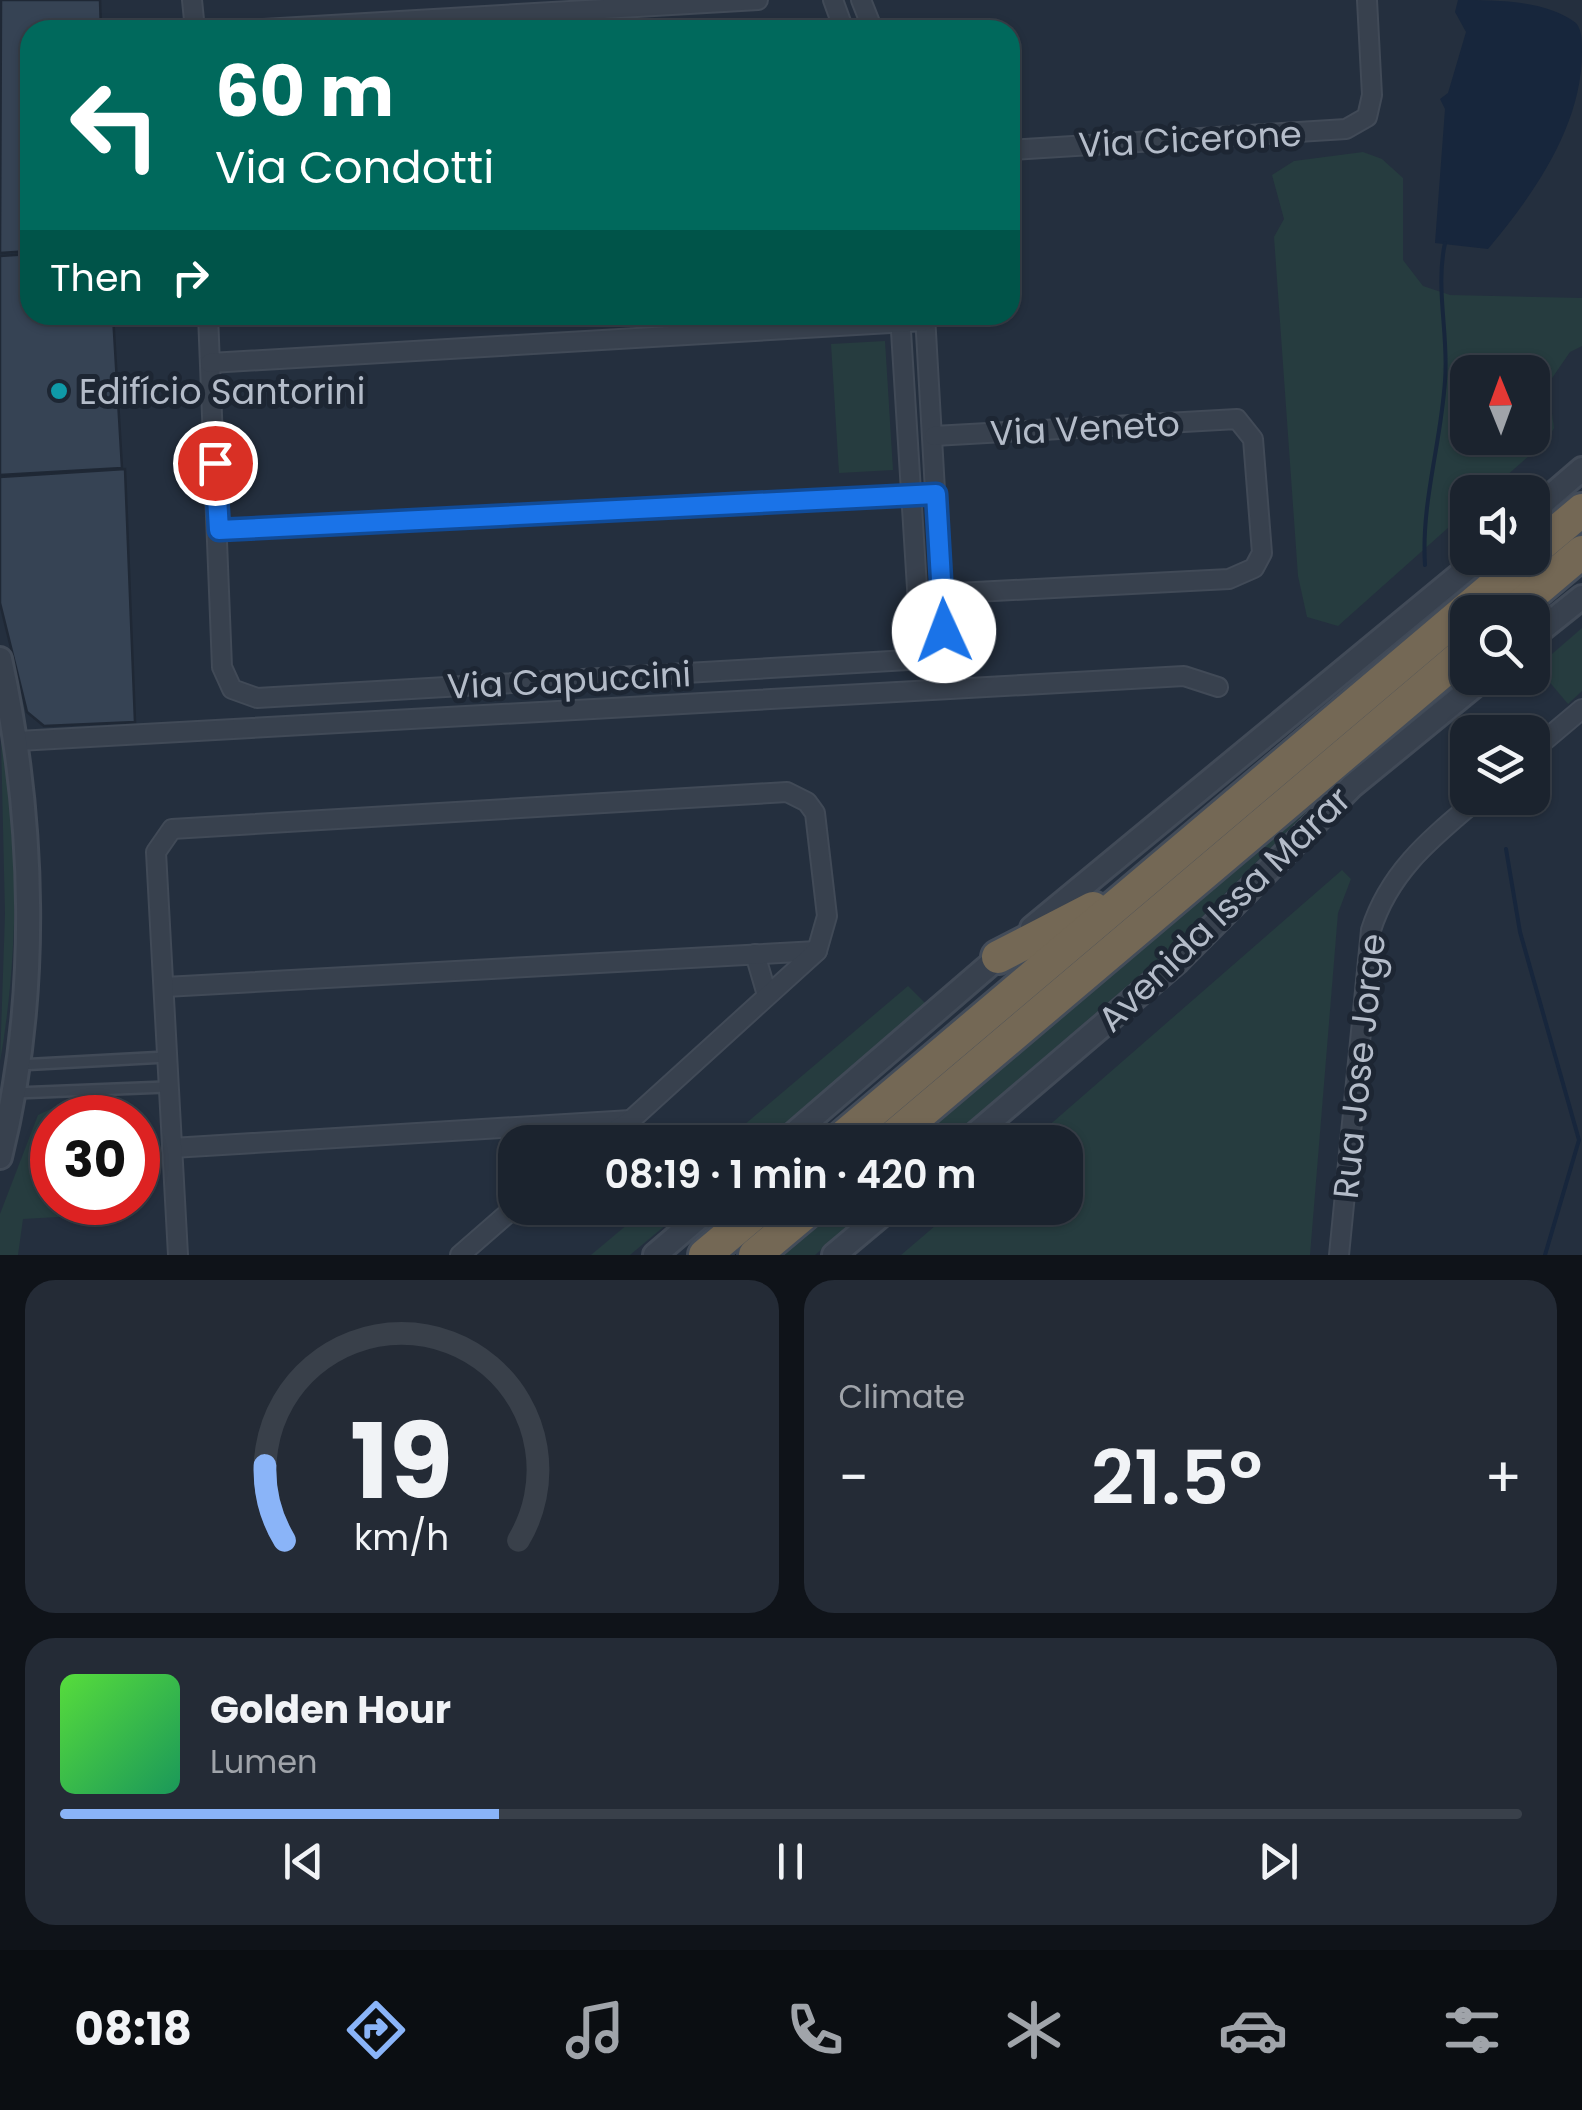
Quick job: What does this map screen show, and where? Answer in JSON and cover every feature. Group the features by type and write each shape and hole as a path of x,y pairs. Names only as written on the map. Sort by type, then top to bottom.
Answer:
{"highway":[{"path":"1550,537 1582,510"},
{"path":"1531,595 1582,552"},
{"path":"857,1125 1506,575"},
{"path":"907,1125 1450,665"},
{"path":"998,957 1145,880"},
{"path":"705,1255 741,1225"},
{"path":"755,1255 791,1225"}],"street":[{"path":"415,20 758,0"},
{"name":"Via Cicerone","path":"1020,149 1346,129 1367,117 1372,95 1367,0"},
{"path":"208,325 219,530 936,494"},
{"path":"210,363 806,325"},
{"path":"900,325 920,636 908,660"},
{"path":"908,660 932,653 944,631 926,325"},
{"name":"Via Veneto","path":"934,436 1237,419 1254,438 1262,553 1254,568 1229,579 942,594"},
{"path":"1550,497 1582,469"},
{"name":"Via Capuccini","path":"219,530 222,667 232,688 257,698 908,660"},
{"path":"804,1125 1198,787 1363,658 1460,575"},
{"path":"918,595 942,594"},
{"path":"1550,622 1582,596"},
{"path":"0,660 18,741 23,798 25,960 16,1093 0,1157"},
{"path":"18,741 1184,676 1218,687"},
{"name":"Avenida Issa Marar","path":"986,1125 1178,960 1352,786 1463,695"},
{"path":"1550,736 1582,708"},
{"path":"178,1255 156,852 172,829 788,792 807,802 815,813 827,916 818,951 622,1125"},
{"name":"Rua Jose Jorge","path":"1339,1255 1371,930 1380,900 1404,866 1460,815"},
{"path":"166,987 818,951"},
{"path":"756,954 767,995"},
{"path":"604,1125 630,1120"},
{"path":"172,1148 498,1136"},
{"path":"460,1255 498,1222"},
{"path":"655,1255 690,1225"},
{"path":"834,1255 870,1225"}],"lane":[{"path":"19,1065 166,1057"},
{"path":"16,1093 166,1087"}],"green space":[{"path":"1363,152 1382,159 1403,178 1403,260 1423,286 1450,295 1582,298 1582,346 1570,352 1550,381 1550,355 1450,355 1450,455 1530,455 1507,475 1450,475 1450,526 1338,626 1307,617 1298,576 1274,237 1284,219 1272,175 1294,161"},
{"path":"885,341 893,470 839,473 831,344"},
{"path":"1550,399 1554,428 1550,435"},
{"path":"1582,628 1582,691 1568,704 1550,683 1550,656"},
{"path":"0,697 11,788 15,880 11,971 0,1062 5,914"},
{"path":"1346,772 1168,951 966,1125 931,1125"},
{"path":"1342,870 1351,879 1338,913 1310,1255 901,1255 936,1225 1083,1225 1083,1125 1050,1125"},
{"path":"908,986 926,1004 783,1125 744,1125"},
{"path":"30,1136 30,1219 23,1219 18,1255 0,1255 0,1214"},
{"path":"627,1225 666,1225 630,1255 591,1255"},
{"path":"815,1225 850,1225 815,1255 779,1255"}],"water":[{"path":"1458,0 1520,3 1551,10 1576,23 1581,36 1580,79 1564,132 1538,182 1488,249 1435,243 1445,109 1440,99 1448,93 1466,32 1455,12"}],"building":[{"path":"1,0 100,0 101,20 20,20 20,252 0,253"},
{"name":"Edifício Santorini","path":"20,255 20,325 114,325 122,468 0,475 0,256"},
{"path":"125,469 135,722 44,726 27,712 0,603 0,477"}],"waterway":[{"path":"1425,565 1426,519 1445,381 1441,278 1445,243"},
{"path":"1506,849 1520,932 1579,1140 1545,1255"}],"place":[{"name":"Edifício Santorini","path":"59,391"}],"route":[{"path":"215,463 219,530 936,494 944,631"}]}
